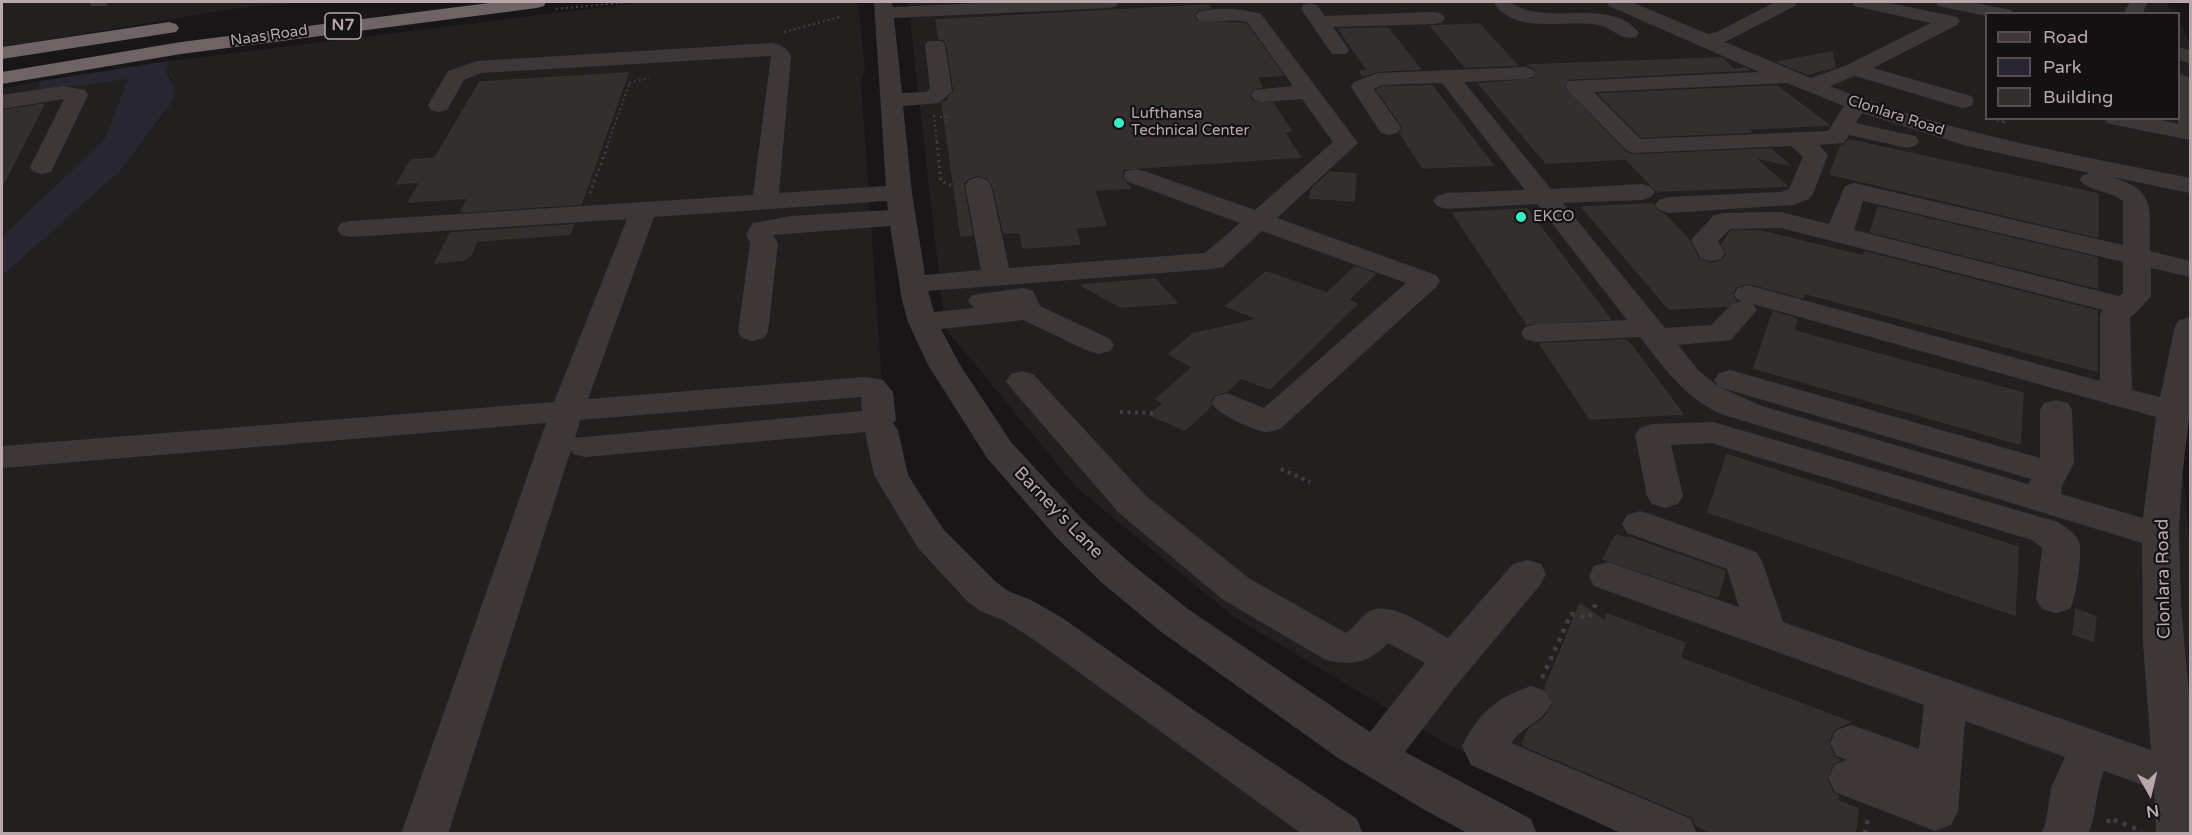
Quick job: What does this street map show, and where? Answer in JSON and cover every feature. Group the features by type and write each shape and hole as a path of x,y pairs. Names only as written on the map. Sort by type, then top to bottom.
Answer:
{"highway":[{"name":"N7","path":"531,2 538,2"},
{"name":"Naas Road","path":"2,78 192,46 531,2"},
{"path":"2,55 188,26"}],"street":[{"path":"901,7 1110,2"},
{"path":"1332,2 1308,2 1318,22 1339,50"},
{"path":"1318,22 1437,21 1421,2"},
{"path":"1502,2 1513,12 1527,18 1601,19 1629,33"},
{"name":"Clonlara Road","path":"1616,2 1858,105 1947,133 2038,144 2190,185"},
{"path":"1709,40 1724,36 1788,2"},
{"path":"1810,86 1854,69 1950,21 1861,2"},
{"path":"1945,2 1998,12"},
{"name":"Barney's Lane","path":"901,7 891,100 900,205 918,304 944,365 999,450 1070,529 1115,572 1174,620 1260,681 1376,757 1439,795 1514,834"},
{"path":"918,304 997,278 1213,261 1346,143 1254,18 1239,14 1205,16"},
{"path":"891,100 931,98 941,90 935,45"},
{"path":"439,105 456,76 477,67 648,64 760,49 779,52 781,56 765,203"},
{"path":"1854,69 1979,116"},
{"path":"1389,128 1362,87 1378,79 1525,73"},
{"path":"1448,76 1688,378 1708,396 1736,403 1874,450 2161,536"},
{"path":"1789,77 1576,87 1635,146 1836,138 1858,105"},
{"path":"1834,78 1896,100 1979,116"},
{"path":"2180,80 2186,116"},
{"path":"1262,95 1308,92"},
{"path":"2,102 73,93 77,95 42,167"},
{"path":"1987,120 2038,144 2190,165"},
{"path":"1844,128 2119,188 2132,194 2136,201 2138,297 2115,314 2116,396"},
{"path":"1668,205 1795,198 1800,194 1816,155 1797,139"},
{"path":"1446,201 1623,172"},
{"path":"1135,176 1426,281 1268,422 1227,403"},
{"path":"1432,180 1642,192"},
{"path":"978,185 997,278"},
{"path":"1839,235 1854,191 2190,269"},
{"path":"350,229 765,203 900,205"},
{"path":"753,332 764,243 778,233 791,229 830,225 900,205"},
{"path":"424,834 567,411 643,211"},
{"path":"1711,253 1704,240 1723,221 1780,220 2126,307"},
{"path":"1536,333 1720,333 1745,302 2172,411"},
{"path":"918,304 1027,311 1099,345"},
{"name":"Clonlara Road","path":"2180,834 2162,624 2161,536 2172,411 2190,326"},
{"path":"1022,381 1132,504 1236,589 1338,648 1349,651 1360,647 1383,622 1453,659"},
{"path":"2,457 865,387 872,387 877,392 879,420 585,446"},
{"path":"1665,496 1652,435 1736,403 1874,450 2047,502"},
{"path":"2056,410 2057,463 2047,502 2061,543 2056,599"},
{"path":"881,430 891,475 904,497 931,539 981,591 994,602 1017,610 1047,628 1186,728 1340,834"},
{"path":"1641,524 1743,561 1767,633"},
{"path":"1376,757 1453,659 1527,574"},
{"path":"1608,576 2177,778"},
{"path":"1851,760 1935,811 1946,697"},
{"path":"1531,703 1503,720 1495,734 1484,746 1487,752 1674,834"},
{"path":"2064,834 2069,825 2074,788 2091,748"}],"path":[{"path":"774,35 840,17"},
{"path":"583,215 632,74 648,64"},
{"path":"931,98 941,180 950,186 978,185"},
{"path":"2000,120 2011,122"},
{"path":"1120,412 1153,412"},
{"path":"1281,469 1310,482"},
{"path":"1531,703 1571,614 1589,618 1608,576"},
{"path":"2105,834 2109,818 2149,834"}],"shaded area":[{"path":"2,2 303,2 240,8 2,47"},
{"path":"644,2 843,2 858,4 865,67 861,82 885,426 925,513 996,582 1365,833 2,834 2,276 121,170 167,110 172,80 166,71 169,61"},
{"path":"908,2 2166,2 2172,12 1985,12 1985,120 2180,120 2180,24 2190,42 2190,383 2187,391 2182,462 2190,545 2190,833 1642,833 1450,746 1234,617 1077,488 945,328"},
{"path":"129,78 104,140 2,236 2,88 40,81 37,91"}],"green space":[{"path":"169,61 166,71 175,90 172,102 121,170 2,276 2,236 104,140 128,79 36,92 40,81"}],"building":[{"name":"Lufthansa Technical Center","path":"1208,5 1210,8 1198,10 1193,15 1196,21 1246,24 1283,75 1256,77 1262,87 1252,89 1249,96 1253,102 1273,103 1291,131 1284,132 1300,157 1123,169 1121,177 1130,188 1094,190 1106,225 1075,228 1080,244 1023,248 1020,232 1004,233 993,185 988,178 977,175 968,178 963,184 972,235 961,236 942,103 948,101 954,91 947,45 944,40 939,39 936,20"},
{"path":"1479,24 1517,65 1465,67 1431,26"},
{"path":"1388,28 1420,69 1378,71 1363,76 1360,71 1368,71 1339,29"},
{"path":"1832,52 1835,67 1808,74 1778,62"},
{"path":"1722,58 1734,70 1745,68 1749,70 1568,79 1563,87 1626,153 1635,155 1771,149 1789,165 1754,157 1787,186 1657,191 1626,159 1546,163 1479,84 1533,79 1538,73 1534,67 1527,65"},
{"path":"628,73 581,204 461,212 468,198 409,202 420,182 397,184 411,160 435,158 480,82"},
{"path":"1432,86 1493,165 1423,168 1400,133 1403,127 1377,90 1383,87"},
{"path":"1777,86 1829,125 1747,129 1751,132 1642,137 1599,94"},
{"path":"44,104 2,186 2,111"},
{"path":"1849,140 2098,194 2098,235 2097,237 1830,174 1841,146"},
{"path":"1330,172 1356,174 1354,201 1310,198 1312,189"},
{"path":"1653,204 1657,211 1664,214 1689,240 1699,260 1712,264 1723,260 1727,254 1722,244 1731,231 1760,231 1863,256 1865,252 2097,311 2097,371 1804,293 1803,298 1749,283 1736,287 1732,293 1736,301 1727,306 1669,309 1582,207"},
{"path":"1878,207 2097,258 2097,288 1871,232"},
{"path":"1527,209 1610,319 1527,324 1453,213"},
{"path":"573,225 570,234 477,241 471,255 464,260 435,263 450,233"},
{"path":"1355,267 1375,274 1348,300 1357,304 1270,389 1241,378 1227,391 1214,395 1209,402 1211,406 1185,430 1150,415 1164,403 1156,399 1193,367 1169,354 1193,334 1259,319 1226,306 1266,272 1327,293"},
{"path":"1155,279 1177,303 1121,307 1081,285"},
{"path":"1773,312 1797,319 1794,331 2023,393 2020,444 1754,368"},
{"path":"1626,340 1683,414 1590,419 1540,344"},
{"path":"1727,455 2018,547 2015,615 1708,512"},
{"path":"1616,535 1628,539 1628,537 1725,571 1718,597 1603,559"},
{"path":"1580,604 1605,621 1607,614 1685,643 1680,658 1850,722 1834,729 1828,742 1834,757 1840,760 1833,763 1826,779 1833,793 1838,796 1838,801 1858,809 1855,834 1715,834 1696,825 1692,817 1522,745 1529,729 1545,717 1554,704 1545,688"},
{"path":"2076,609 2096,617 2093,641 2073,634"}],"place":[{"name":"Lufthansa Technical Center","path":"1119,123"},
{"name":"EKCO","path":"1521,217"}]}
